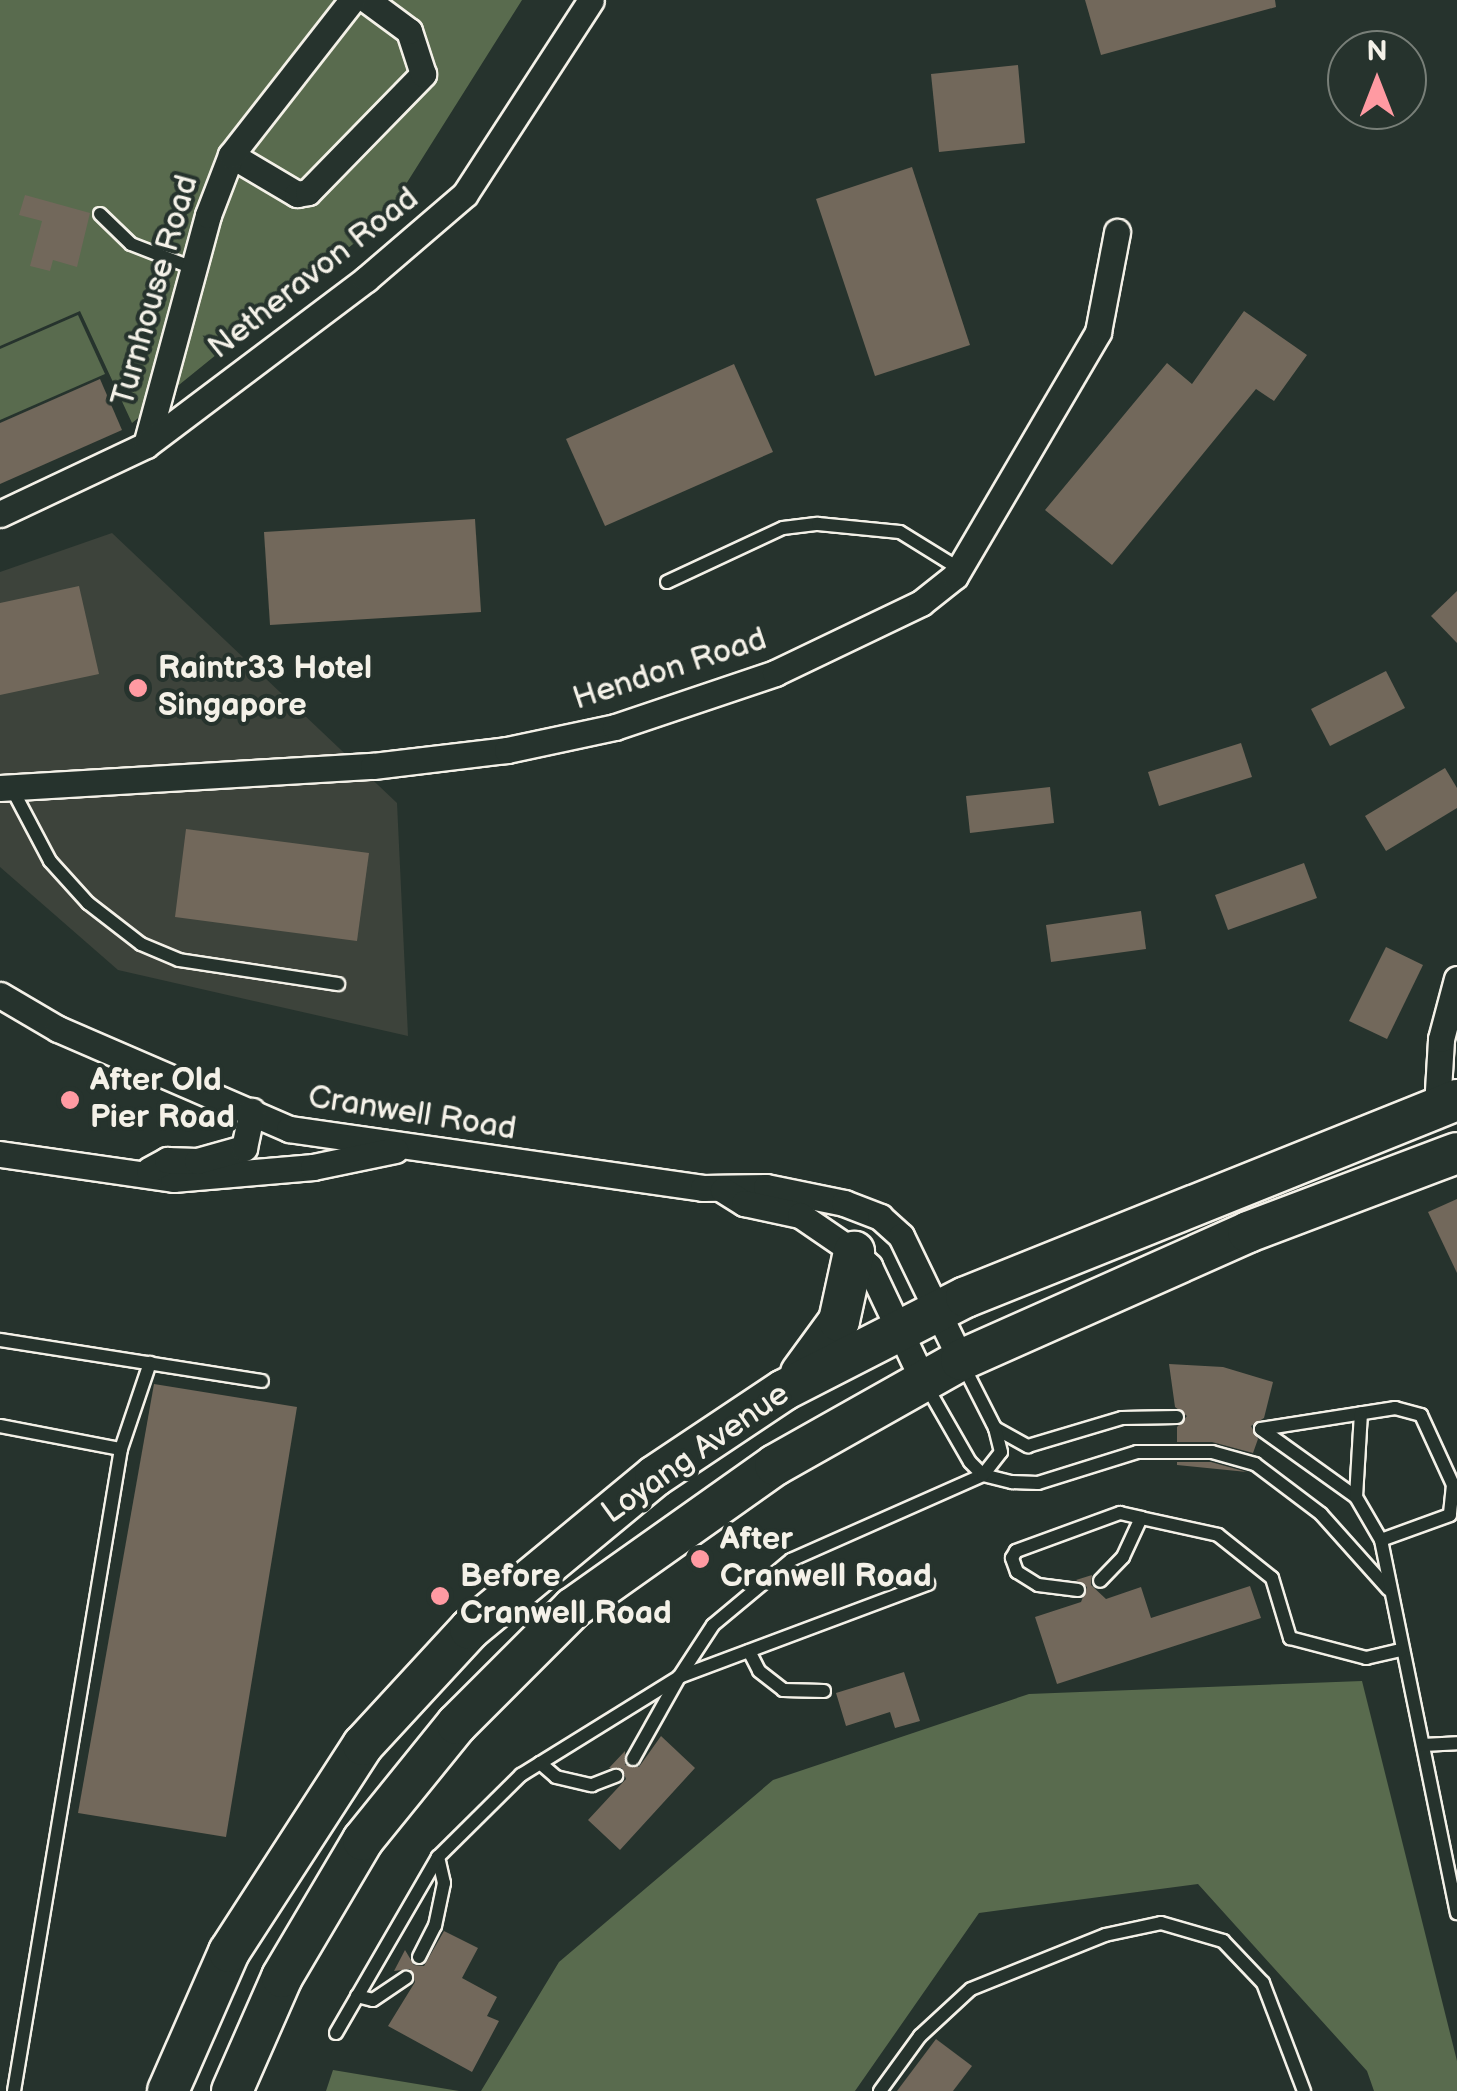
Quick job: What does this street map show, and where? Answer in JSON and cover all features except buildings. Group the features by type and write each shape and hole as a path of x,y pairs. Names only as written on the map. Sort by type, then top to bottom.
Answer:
{"main road":[{"name":"Loyang Avenue","path":"168,2091 229,1952 268,1883 386,1718 520,1584 655,1476 784,1390 897,1330 1050,1259 1447,1103"},
{"name":"Loyang Avenue","path":"232,2091 282,1977 363,1840 457,1724 588,1597 775,1465 960,1360 1248,1232 1457,1153"},
{"path":"784,1390 824,1350 839,1321 854,1252"}],"street":[{"name":"Turnhouse Road","path":"146,445 193,268 231,155 352,0"},
{"name":"Turnhouse Road","path":"231,155 296,194 308,192 422,74 408,32 367,0"},
{"name":"Netheravon Road","path":"0,514 146,445 366,279 465,194 590,0"},
{"name":"Hendon Road","path":"6,788 373,766 507,750 615,727 775,673 921,603 960,569 1098,332 1117,232"},
{"path":"1447,1103 1441,1039 1457,979"},
{"name":"Cranwell Road","path":"0,995 73,1036 290,1129 723,1190 782,1189 880,1217 901,1236 960,1360"},
{"path":"148,1170 168,1160 197,1162 244,1148 252,1111"},
{"path":"230,1177 268,1164 290,1129"},
{"path":"0,1154 148,1170 173,1179 230,1177 410,1147"},
{"name":"Cranwell Road","path":"723,1190 744,1203 800,1214 869,1266 923,1380"}],"lane":[{"path":"100,214 131,244 193,268"},
{"path":"667,582 783,528 818,524 900,532 960,569"},
{"path":"6,788 50,861 88,903 141,944 179,960 338,984"},
{"path":"0,1340 262,1381"},
{"name":"Cranwell Road","path":"960,1360 995,1428"},
{"path":"14,2091 121,1449 150,1364"},
{"name":"Cranwell Road","path":"923,1380 959,1447 983,1475"},
{"path":"1381,1540 1443,1521 1454,1502 1453,1485 1421,1415 1407,1408 1261,1429 1356,1497 1381,1540 1457,1913"},
{"path":"1356,1497 1362,1414"},
{"path":"995,1428 1028,1446 1122,1418 1176,1416"},
{"path":"0,1426 121,1449"},
{"path":"633,1759 713,1625 790,1560 983,1475 1001,1452 995,1428"},
{"path":"983,1475 1038,1483 1137,1452 1212,1452 1255,1464 1320,1514 1388,1589"},
{"path":"1078,1590 1038,1585 1017,1572 1012,1558 1016,1551 1120,1513 1218,1535 1272,1578 1290,1638 1366,1658 1401,1650"},
{"path":"1100,1581 1122,1556 1141,1518"},
{"path":"336,2033 438,1857 540,1763 679,1677 928,1584"},
{"path":"749,1651 759,1671 783,1690 824,1691"},
{"path":"1422,1745 1457,1744"},
{"path":"540,1763 556,1777 592,1785 616,1776"},
{"path":"418,1956 435,1926 444,1883 438,1857"},
{"path":"880,2091 920,2036 971,1989 1104,1935 1161,1923 1223,1941 1263,1983 1304,2091"},
{"path":"357,1996 373,2000 406,1978"}],"shaded area":[{"name":"Raintr33 Hotel Singapore","path":"112,533 397,803 408,1036 118,970 0,867 0,572"}],"green space":[{"path":"0,0 522,0 384,219 132,423 80,311 0,346"},
{"path":"78,315 105,374 0,420 0,349"},
{"path":"1362,1681 1457,2061 1457,2091 1374,2091 1367,2071 1198,1884 979,1913 855,2091 481,2091 559,1962 773,1780 1029,1694"},
{"path":"333,2070 459,2091 326,2091"}],"place":[{"name":"Raintr33 Hotel Singapore","path":"138,688"},
{"name":"After Old Pier Road","path":"70,1100"},
{"name":"After Cranwell Road","path":"700,1559"},
{"name":"Before Cranwell Road","path":"440,1596"}]}
